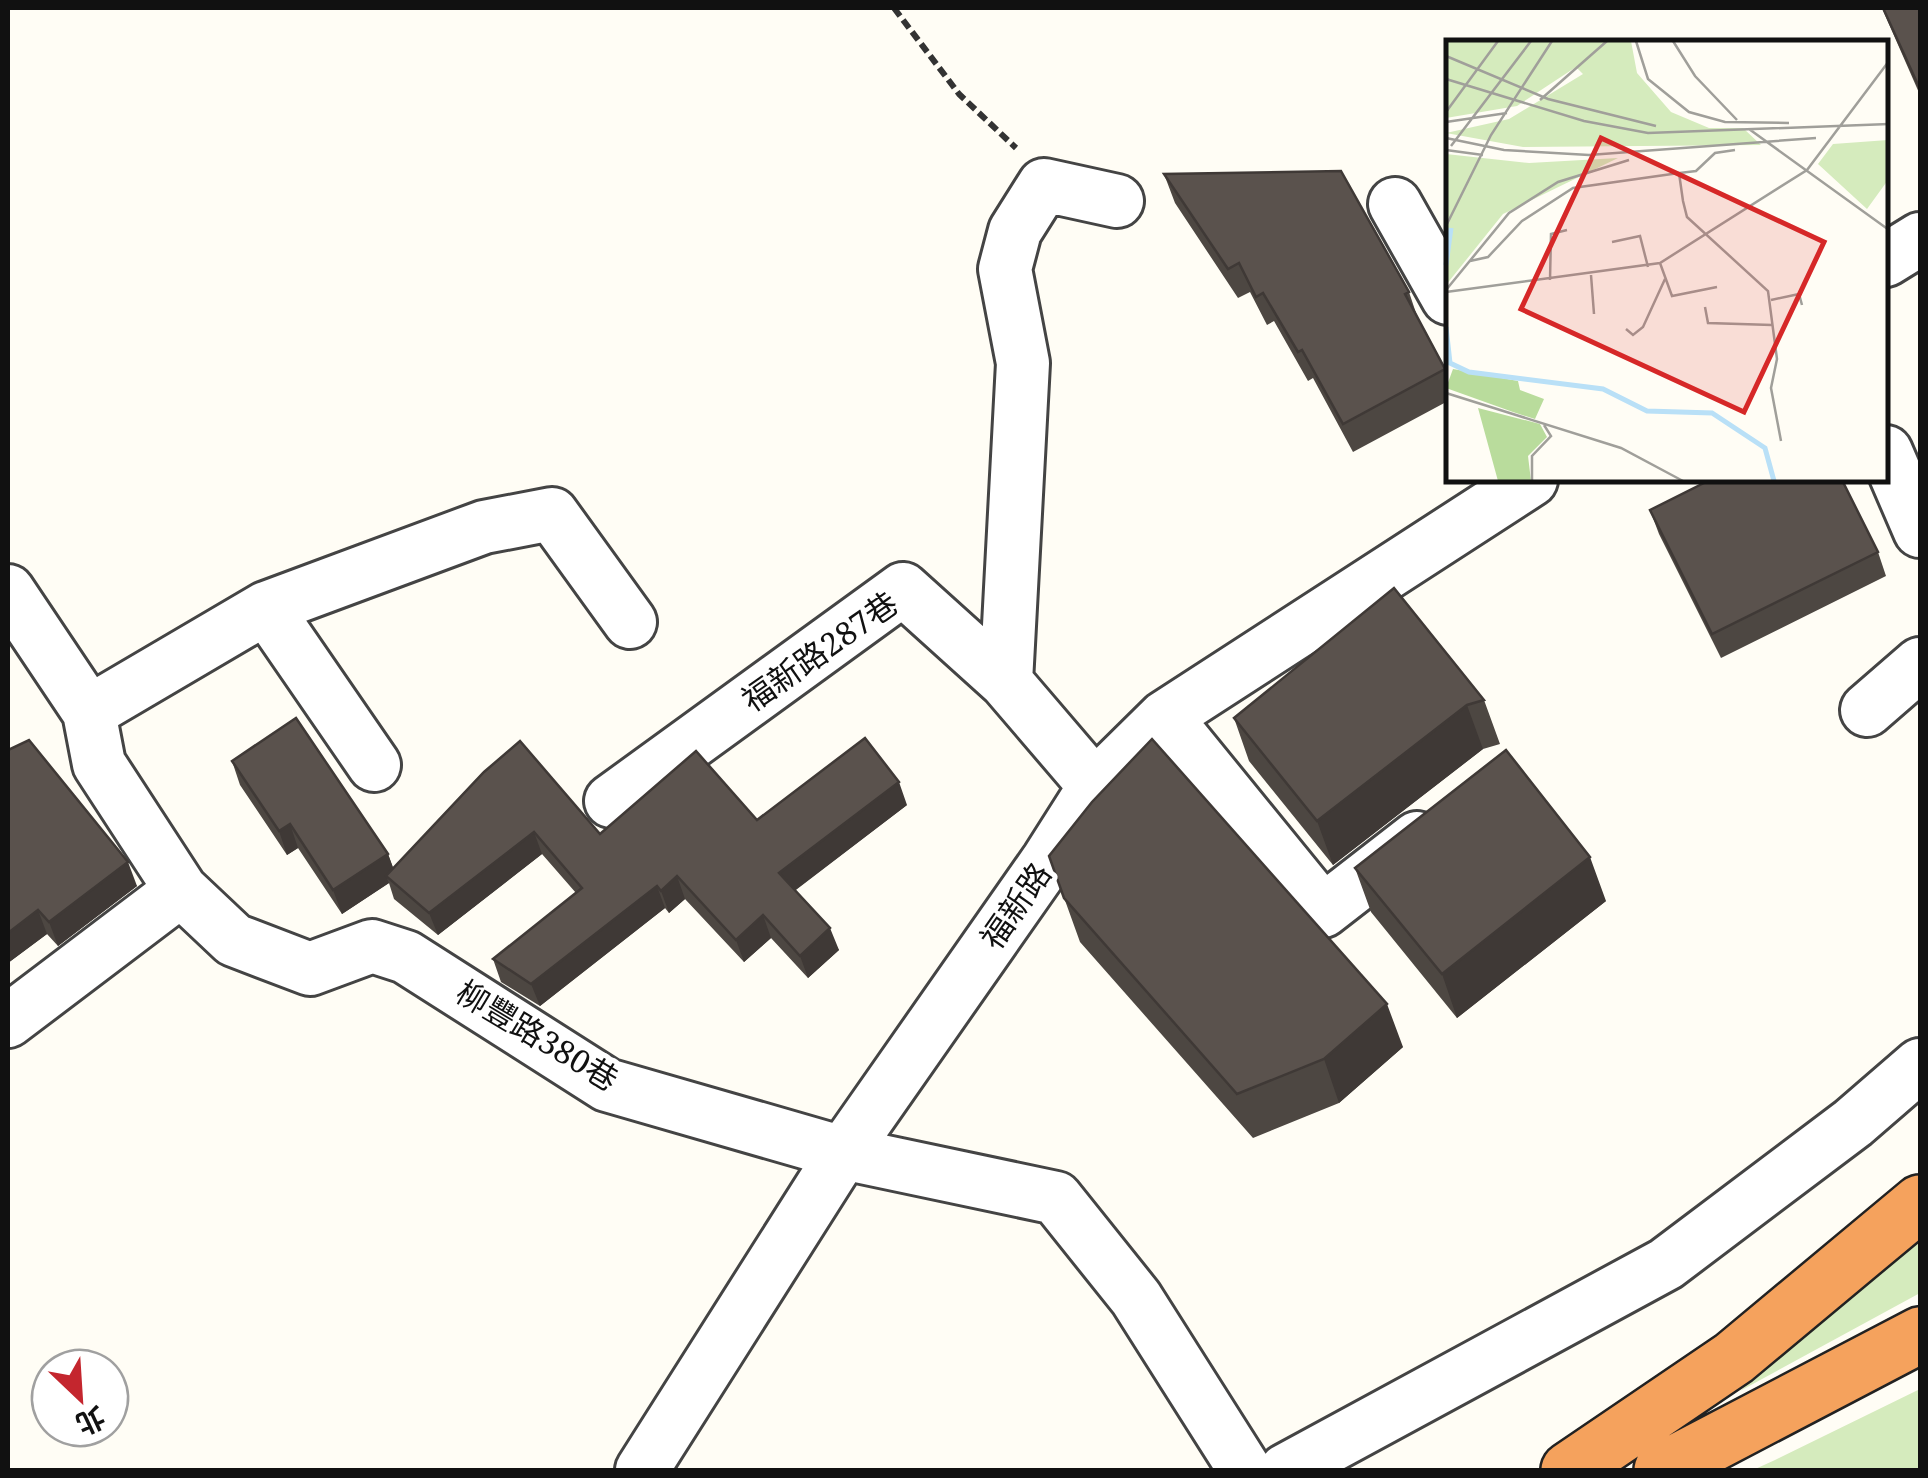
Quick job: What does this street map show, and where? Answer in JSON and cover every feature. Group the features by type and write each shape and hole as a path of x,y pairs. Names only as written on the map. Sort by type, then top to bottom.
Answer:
{"highway":[{"path":"1569,1470 1734,1358 1920,1203"},
{"path":"1662,1470 1920,1335"}],"street":[{"path":"1006,682 1023,364 1005,269 1015,232 1044,184 1118,201"},
{"path":"1395,204 1446,294"},
{"path":"1888,259 1920,239"},
{"path":"1888,457 1920,530"},
{"name":"福新路","path":"642,1470 843,1153 1096,786 1165,717 1528,482"},
{"path":"88,712 266,608 484,526 552,514 630,622"},
{"name":"福新路287巷","path":"611,801 903,588 1006,682 1096,786"},
{"name":"柳豐路380巷","path":"8,591 88,712 99,764 181,890 234,940 310,969 372,946 406,957 607,1085 843,1153 1056,1198 1136,1298 1245,1470"},
{"path":"266,608 374,766"},
{"path":"1867,710 1920,664"},
{"path":"1165,717 1323,910 1457,808"},
{"path":"8,1021 181,890"},
{"path":"1286,1470 1666,1264 1854,1124 1920,1065"}],"path":[{"path":"894,8 960,94 1022,154 1044,184"}],"green space":[{"path":"1920,1232 1920,1293 1740,1391 1911,1242"},
{"path":"1920,1389 1920,1470 1753,1470 1775,1460"}],"building":[{"path":"1883,8 1920,8 1919,87"},
{"path":"1341,171 1409,292 1405,294 1445,369 1343,424 1302,350 1298,352 1263,293 1256,297 1239,263 1228,269 1164,174"},
{"path":"1706,482 1843,482 1878,552 1712,634 1650,510"},
{"path":"1394,588 1484,700 1467,705 1317,821 1234,718"},
{"path":"296,718 388,854 333,890 290,824 279,831 232,761"},
{"path":"865,738 899,782 779,873 830,928 800,956 763,915 736,940 677,876 661,891 657,886 531,984 493,959 582,888 534,832 429,913 386,876 484,772 520,741 600,834 696,751 757,820"},
{"path":"1152,739 1387,1004 1324,1059 1237,1094 1064,898 1049,856 1092,802"},
{"path":"29,740 128,862 49,922 38,910 8,933 8,750"},
{"path":"1506,750 1590,857 1442,974 1355,868"}]}
